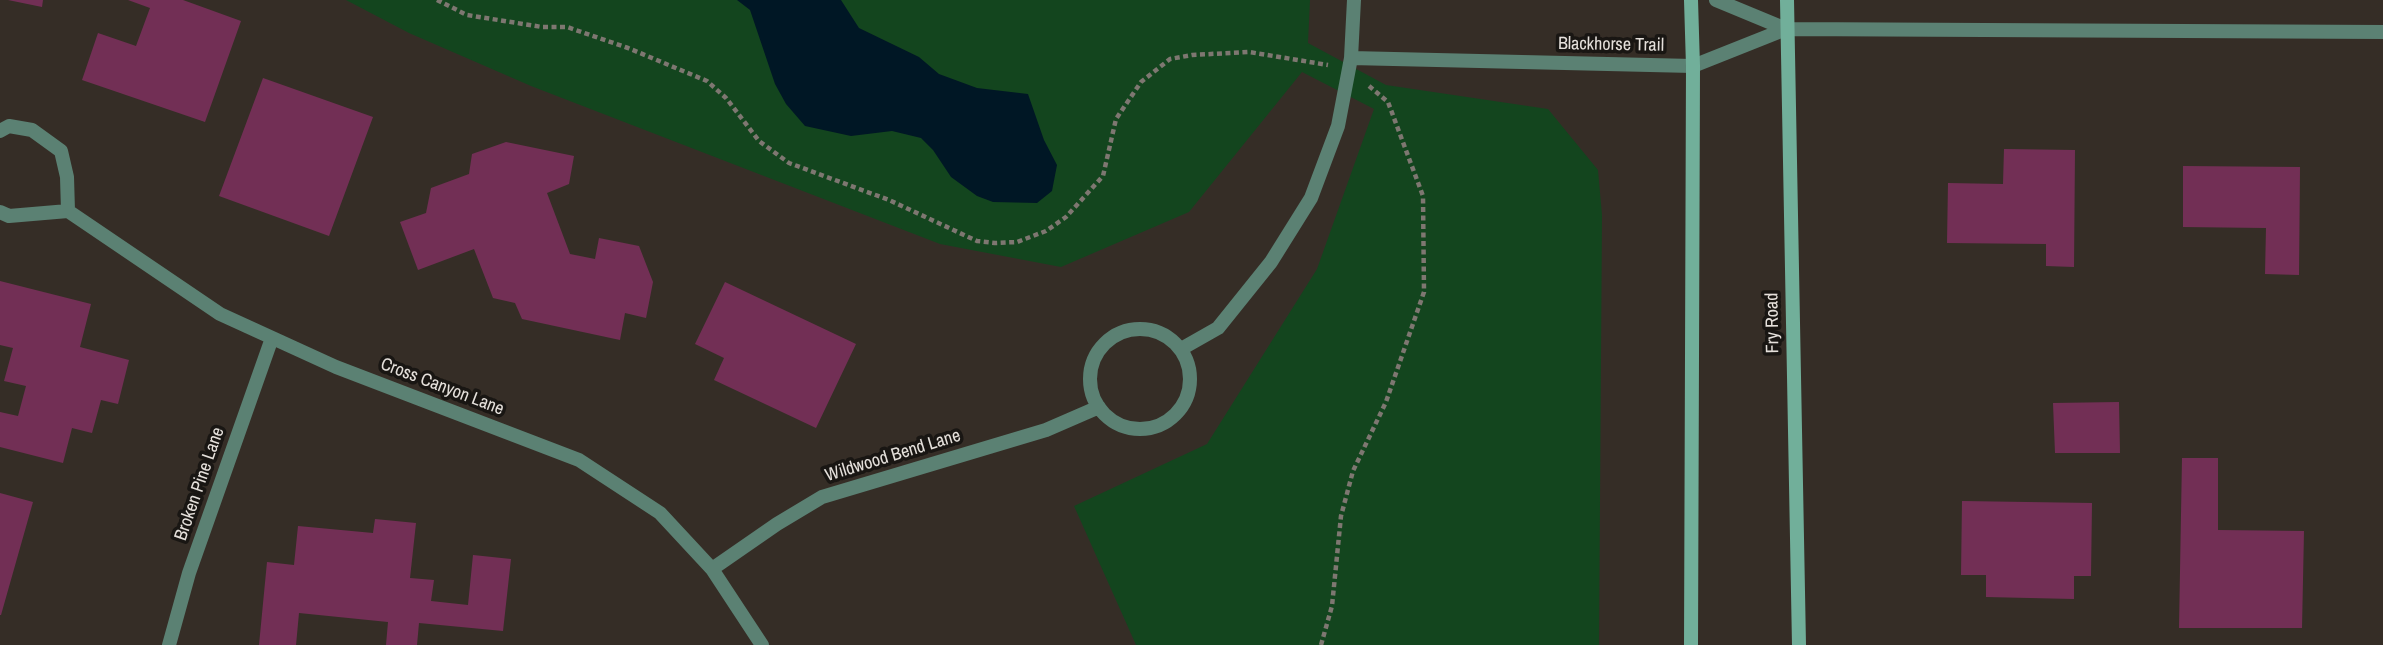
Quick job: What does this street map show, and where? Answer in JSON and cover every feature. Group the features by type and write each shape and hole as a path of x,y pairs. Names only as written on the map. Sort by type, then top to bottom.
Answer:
{"main road":[{"path":"1691,0 1691,645"},
{"name":"Fry Road","path":"1787,0 1799,645"}],"street":[{"path":"1181,349 1218,328 1271,262 1311,198 1338,127 1350,64 1354,0"},
{"path":"1716,0 1786,29 2383,33"},
{"name":"Blackhorse Trail","path":"1350,64 1693,66 1786,29"},
{"path":"0,131 9,126 32,130 61,151 67,177 68,211 9,216 0,212"},
{"name":"Cross Canyon Lane","path":"68,211 220,314 336,367 579,460 660,513 712,569 762,645"},
{"path":"1133,329 1152,330 1168,337 1181,349 1190,377 1184,404 1172,417 1151,428 1133,428 1118,424 1099,407 1090,386 1091,369 1096,354 1117,334 1133,329"},
{"name":"Broken Pine Lane","path":"169,645 189,573 272,338"},
{"name":"Wildwood Bend Lane","path":"712,569 822,497 1046,430 1099,407"}],"path":[{"path":"437,0 467,15 542,27 568,27 628,48 707,81 726,98 759,142 789,163 889,200 977,241 986,242 1017,242 1046,231 1066,217 1103,176 1116,119 1128,100 1141,82 1170,59 1249,52 1350,64 1388,102 1400,129 1423,195 1426,273 1424,292 1412,332 1386,402 1353,471 1340,516 1332,606 1321,645"}],"green space":[{"path":"346,0 1310,0 1308,43 1386,85 1548,109 1598,170 1602,215 1599,645 1136,645 1074,506 1207,444 1317,269 1374,109 1302,72 1189,212 1061,267 940,244 531,86 409,33"}],"water":[{"path":"737,0 841,0 859,28 919,57 939,74 977,88 1028,94 1044,140 1057,165 1052,191 1037,203 993,202 977,196 951,177 933,150 921,138 892,131 851,136 805,126 786,104 775,84 750,10"}],"building":[{"path":"8,0 43,0 42,7"},
{"path":"128,0 183,0 241,21 205,122 82,80 98,33 136,46 150,8"},
{"path":"263,78 373,117 329,236 219,196"},
{"path":"506,142 574,156 569,184 547,193 570,254 595,259 599,238 639,246 653,282 646,318 625,313 620,340 522,319 515,303 493,298 474,249 418,270 400,222 426,213 431,188 469,174 472,154"},
{"path":"2004,149 2075,150 2074,267 2046,266 2046,244 1947,243 1948,183 2003,184"},
{"path":"2183,166 2300,167 2299,275 2265,274 2266,228 2183,227"},
{"path":"0,281 91,304 80,347 129,360 118,404 101,400 92,433 72,428 63,463 0,447 0,412 18,416 26,386 4,381 13,348 0,345"},
{"path":"725,282 856,344 816,428 714,380 724,358 695,344"},
{"path":"2119,402 2120,453 2055,453 2053,403"},
{"path":"2182,458 2218,458 2218,530 2304,531 2302,628 2179,628"},
{"path":"0,493 33,502 1,615 0,615"},
{"path":"1962,501 2092,503 2091,576 2074,576 2074,599 1986,597 1986,575 1961,575"},
{"path":"375,519 416,523 410,578 434,580 431,601 468,605 473,555 511,559 503,631 419,623 417,645 386,645 388,622 299,613 296,645 259,645 267,562 294,565 298,526 373,533"}]}
